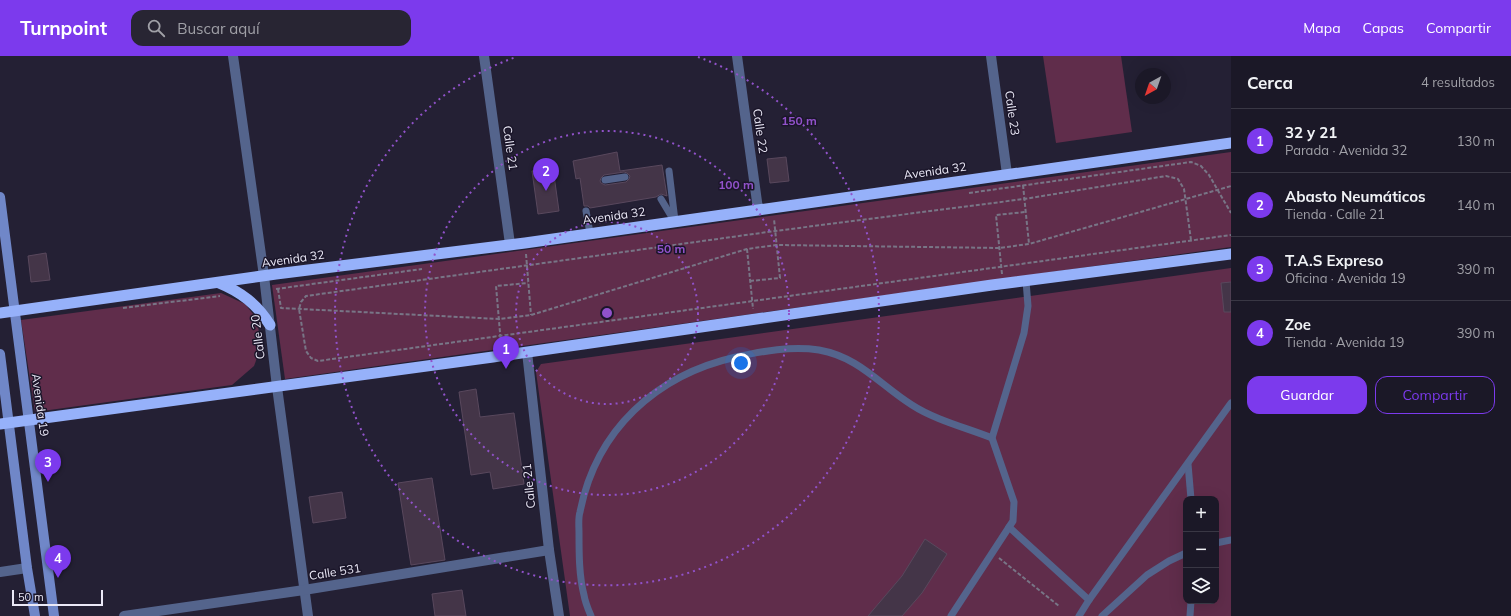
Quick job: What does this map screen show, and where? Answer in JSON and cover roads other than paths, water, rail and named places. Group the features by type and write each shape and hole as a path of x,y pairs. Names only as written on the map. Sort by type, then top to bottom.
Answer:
{"highway":[{"name":"Avenida 32","path":"0,313 276,274 525,243 1231,143"},
{"path":"4,423 277,387 1003,284 1231,254"},
{"path":"217,283 229,287 249,300 270,324"}],"main road":[{"name":"Avenida 19","path":"0,197 14,311 30,420 54,616"},
{"path":"0,354 4,423 35,616"}],"street":[{"name":"Calle 20","path":"233,56 264,276 277,387 308,616"},
{"name":"Calle 21","path":"484,56 510,244"},
{"name":"Calle 22","path":"737,56 758,209"},
{"name":"Calle 23","path":"991,56 1008,174"},
{"name":"Calle 21","path":"527,352 549,550 559,616"},
{"name":"Calle 531","path":"124,616 304,590 549,550"},
{"path":"0,572 27,568"}],"lane":[{"path":"669,172 674,221"},
{"path":"605,180 625,177"},
{"path":"661,199 674,221"},
{"path":"586,211 590,233"},
{"path":"952,616 1013,521 1014,502 992,438 1024,333 1028,306 1026,281"},
{"path":"591,616 584,595 579,551 579,513 590,476 606,444 630,414 658,390 690,372 721,360 756,352 796,348 820,350 845,358 872,373 912,405 932,415 992,438"},
{"path":"1079,616 1231,403"},
{"path":"1188,464 1191,496"},
{"path":"1009,527 1089,600"},
{"path":"1219,542 1231,540"},
{"path":"1102,616 1147,575 1169,561 1183,554"},
{"path":"1190,616 1191,604"}],"place":[{"name":"Abasto Neumáticos","path":"546,191"},
{"name":"32 y 21","path":"506,369"},
{"name":"T.A.S Expreso","path":"48,482"},
{"name":"Zoe","path":"58,578"}]}
